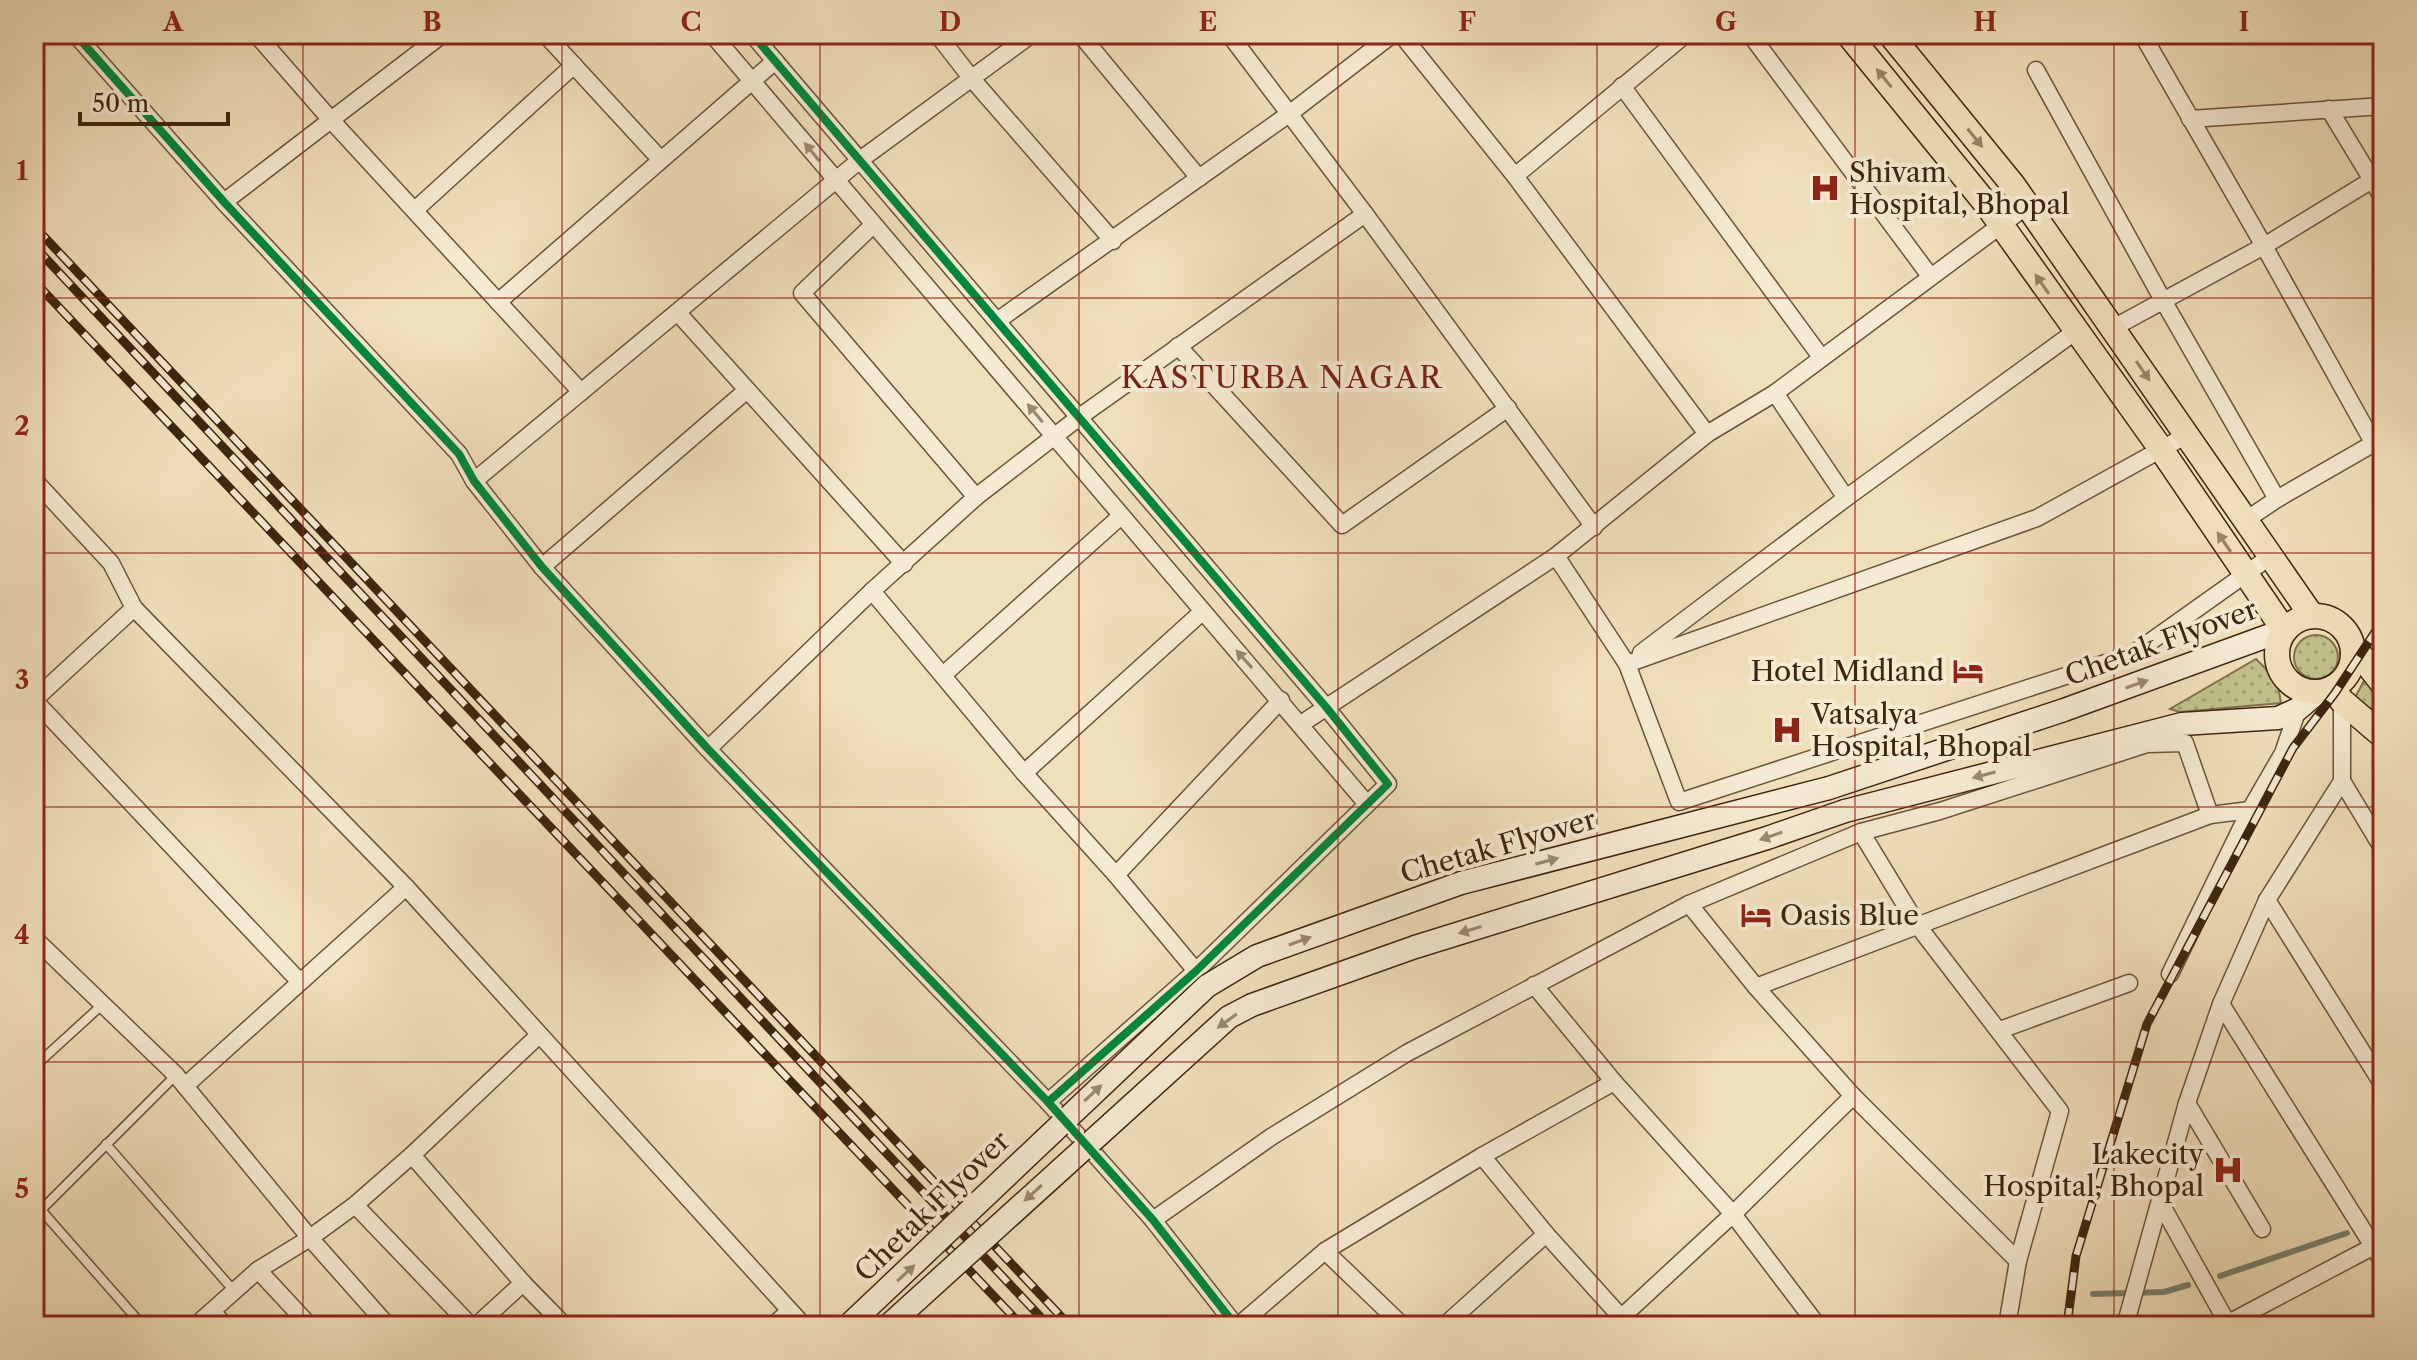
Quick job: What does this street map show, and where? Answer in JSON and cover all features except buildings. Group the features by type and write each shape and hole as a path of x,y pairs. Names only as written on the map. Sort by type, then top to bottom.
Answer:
{"main road":[{"path":"1848,34 2001,224 2161,449 2284,630"},
{"path":"1890,34 2028,205 2312,616"},
{"path":"2331,694 2344,680 2351,666 2353,652 2350,637 2340,625 2327,618 2300,618 2284,630 2276,657 2281,671 2290,683 2303,691 2331,694 2383,736"},
{"name":"Chetak Flyover","path":"848,1326 1207,986 1257,956 1461,883 1829,788 2094,699 2284,630"},
{"path":"2353,652 2361,656 2383,684"},
{"name":"Chetak Flyover","path":"888,1326 1229,1017 1252,1005 1415,947 1845,811 2182,724 2278,718 2331,694"}],"street":[{"path":"75,34 224,202 459,454 474,481 542,567 708,749 1048,1102 1153,1220 1237,1326 1325,1251 1482,1156 1614,1082"},
{"path":"224,202 443,34"},
{"path":"545,34 660,159"},
{"path":"712,34 1367,804"},
{"path":"752,34 1326,707 1388,784 1196,971 1048,1102"},
{"path":"937,34 972,79 1113,241"},
{"path":"474,481 860,160 1032,34"},
{"path":"1080,34 1199,178"},
{"path":"1229,34 1594,527"},
{"path":"997,321 1289,114 1393,34"},
{"path":"1401,34 1515,176 1707,434"},
{"path":"1515,176 1686,34"},
{"path":"1750,34 1930,276"},
{"path":"2142,34 2379,441 2246,520"},
{"path":"259,35 331,120 581,392"},
{"path":"498,302 775,61"},
{"path":"415,210 574,65"},
{"path":"2036,70 2277,499"},
{"path":"1622,86 1821,357"},
{"path":"2190,119 2383,106"},
{"path":"2329,109 2383,198"},
{"path":"2113,328 2264,246 2372,180"},
{"path":"1301,724 1556,556 1707,434 1775,393 2028,205"},
{"path":"708,749 872,591 976,497 1078,418 1365,214"},
{"path":"873,225 802,293 976,497"},
{"path":"678,313 904,564"},
{"path":"1627,664 1846,498 2076,331"},
{"path":"1178,346 1342,525 1508,408"},
{"path":"542,567 747,390"},
{"path":"1775,393 1846,498"},
{"path":"1627,664 2037,518 2187,435"},
{"path":"34,480 111,563 134,608 406,887 804,1326"},
{"path":"943,675 1121,516"},
{"path":"1556,556 1627,664 1679,802 2133,654 2271,556"},
{"path":"872,591 1024,773 1116,875 1196,971"},
{"path":"134,608 34,700 300,982"},
{"path":"1024,773 1202,612"},
{"path":"2331,694 2342,781 2383,849"},
{"path":"1116,875 1281,700"},
{"path":"2170,974 2250,810 2283,753 2298,709"},
{"path":"1153,1220 1271,1137 1407,1053 1689,904 1861,832 1940,811 2147,744 2185,743 2210,815"},
{"path":"2125,1326 2187,1103 2221,1004 2267,900 2342,781"},
{"path":"1756,987 2210,815 2250,810"},
{"path":"1861,832 1918,926 2060,1111 2018,1261 2007,1326"},
{"path":"180,1081 300,982 406,887"},
{"path":"2267,900 2383,1085"},
{"path":"1689,904 1756,987 1853,1096 2018,1261"},
{"path":"34,938 180,1081 310,1238 388,1326"},
{"path":"2000,1030 2129,983"},
{"path":"1534,985 1614,1082 1733,1214 1818,1326"},
{"path":"2221,1004 2383,1262"},
{"path":"195,1326 258,1270 355,1205 539,1035"},
{"path":"1482,1156 1621,1323 1853,1096"},
{"path":"2187,1103 2262,1229"},
{"path":"412,1155 523,1283 565,1326"},
{"path":"2160,1202 2226,1325 2374,1246"},
{"path":"355,1205 474,1326 523,1283"},
{"path":"1444,1326 1546,1234"},
{"path":"1325,1251 1403,1326"},
{"path":"258,1270 310,1326"},
{"path":"773,1326 789,1311"}],"lane":[{"path":"34,1067 103,1004"},
{"path":"41,1210 106,1144 180,1081"},
{"path":"106,1144 234,1291"},
{"path":"34,1202 143,1326"},
{"path":"215,1308 231,1326"}],"shaded area":[{"path":"2316,635 2331,642 2338,657 2331,672 2316,679 2301,672 2294,657 2301,642"},
{"path":"2256,659 2277,680 2281,703 2180,712 2170,709"},
{"path":"2383,678 2383,719 2352,703 2365,679"}],"waterway":[{"path":"2378,1222 2383,1220"},
{"path":"2220,1276 2347,1233"},
{"path":"2093,1294 2164,1292 2188,1285"}],"railway":[{"path":"34,226 1070,1326"},
{"path":"34,246 1049,1326"},
{"path":"34,281 1022,1326"},
{"path":"2067,1326 2076,1256 2147,1024 2293,748 2335,693 2383,620"}],"cycle path":[{"path":"75,34 224,202 459,454 474,481 542,567 708,749 1048,1102 1153,1220 1236,1326"},
{"path":"752,34 1326,707 1388,784 1196,971 1048,1102"}],"place":[{"name":"Shivam Hospital, Bhopal","path":"1825,188"},
{"name":"Hotel Midland","path":"1968,671"},
{"name":"Vatsalya Hospital, Bhopal","path":"1787,730"},
{"name":"Oasis Blue","path":"1756,915"},
{"name":"Lakecity Hospital, Bhopal","path":"2228,1170"}],"district":[{"name":"KASTURBA NAGAR","path":"1282,377"}]}
